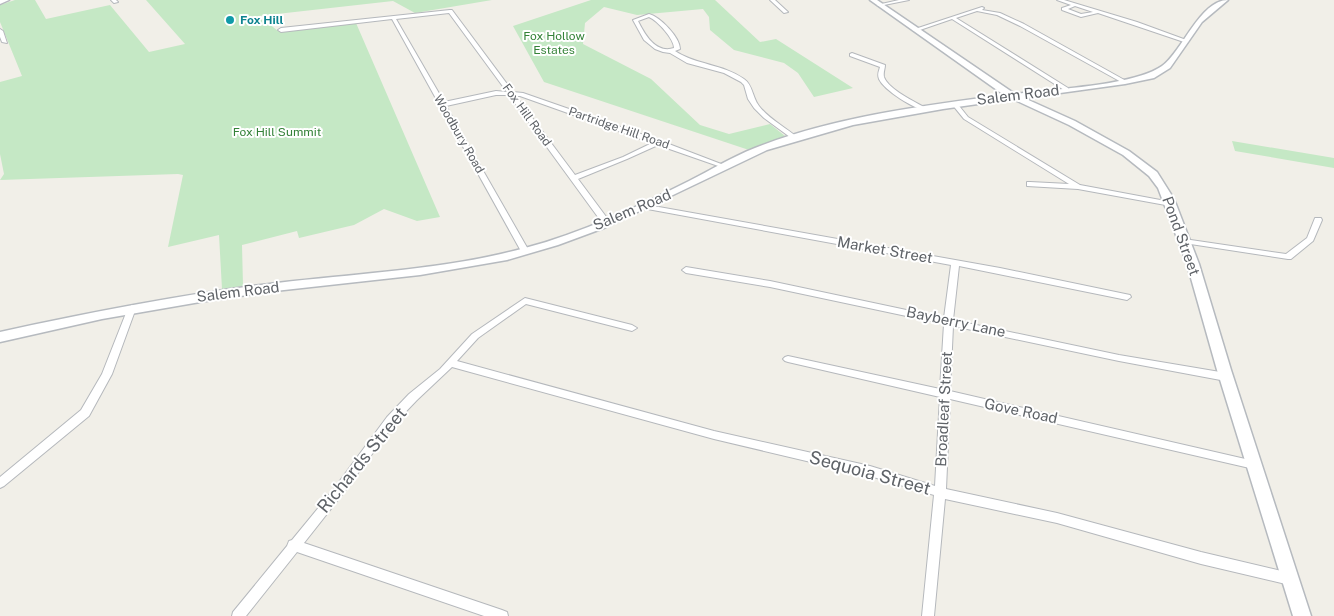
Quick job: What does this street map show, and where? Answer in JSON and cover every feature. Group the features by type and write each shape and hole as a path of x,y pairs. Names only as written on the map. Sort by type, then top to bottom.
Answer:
{"main road":[{"path":"0,2 6,0"},
{"name":"Salem Road","path":"0,337 132,308 241,291 417,271 504,257 606,222 763,149 796,138 954,103 1125,82 1162,70 1175,58 1200,21 1225,0"},
{"name":"Pond Street","path":"876,2 1012,95 1103,140 1136,160 1153,174 1171,204 1184,241 1302,616"}],"street":[{"path":"772,0 786,12"},
{"path":"876,2 907,0"},
{"path":"1059,0 1186,41"},
{"path":"1075,5 1064,9 1081,16 1098,12"},
{"path":"915,30 989,6"},
{"name":"Fox Hill Road","path":"393,17 448,10 511,92 606,222"},
{"path":"977,10 998,14 1022,25 1125,82"},
{"path":"672,52 678,46 658,19 649,15 635,20 643,34 656,48 672,52 684,60 724,72 742,80 748,86 751,100 756,107 796,138"},
{"path":"281,30 393,17"},
{"name":"Woodbury Road","path":"393,17 525,251"},
{"path":"953,18 1066,89"},
{"path":"0,31 5,42"},
{"path":"852,55 883,66 881,74 887,86 924,109"},
{"path":"441,105 481,96 511,92"},
{"name":"Partridge Hill Road","path":"511,92 522,94 726,167"},
{"path":"954,103 966,118 1078,187"},
{"path":"573,178 625,158 659,142"},
{"path":"1030,184 1078,187 1171,204"},
{"name":"Market Street","path":"642,206 955,263 1127,297"},
{"path":"1184,241 1288,257 1310,238 1318,220"},
{"name":"Broadleaf Street","path":"928,616 940,492 949,321 955,263"},
{"name":"Bayberry Lane","path":"686,270 770,284 1119,358 1226,377"},
{"name":"Richards Street","path":"238,616 293,545 337,493 391,420 451,363 475,336 525,301 632,328"},
{"path":"0,483 85,413 107,374 132,308"},
{"name":"Gove Road","path":"788,359 1254,465"},
{"name":"Sequoia Street","path":"451,363 714,435 870,471 940,492 1057,518 1201,558 1290,579"},
{"path":"293,545 502,616"}],"green space":[{"name":"Fox Hill Summit","path":"15,0 35,0 46,19 110,5 149,52 185,44 146,0 492,0 415,13 393,1 259,16 278,31 356,23 440,217 417,221 384,209 354,225 299,238 297,231 242,245 243,286 222,289 219,235 168,247 183,175 0,180 4,174 0,154 0,82 22,76 0,22 0,5"},
{"name":"Fox Hollow Estates","path":"591,0 715,0 760,42 776,39 853,88 814,97 798,73 784,63 734,50 710,30 709,17 703,9 637,15 604,7 585,23 583,44 651,79 700,125 729,134 770,124 785,136 749,150 544,82 513,26"},
{"path":"1232,141 1334,158 1334,168 1235,151"}],"place":[{"name":"Fox Hill","path":"230,20"}]}
